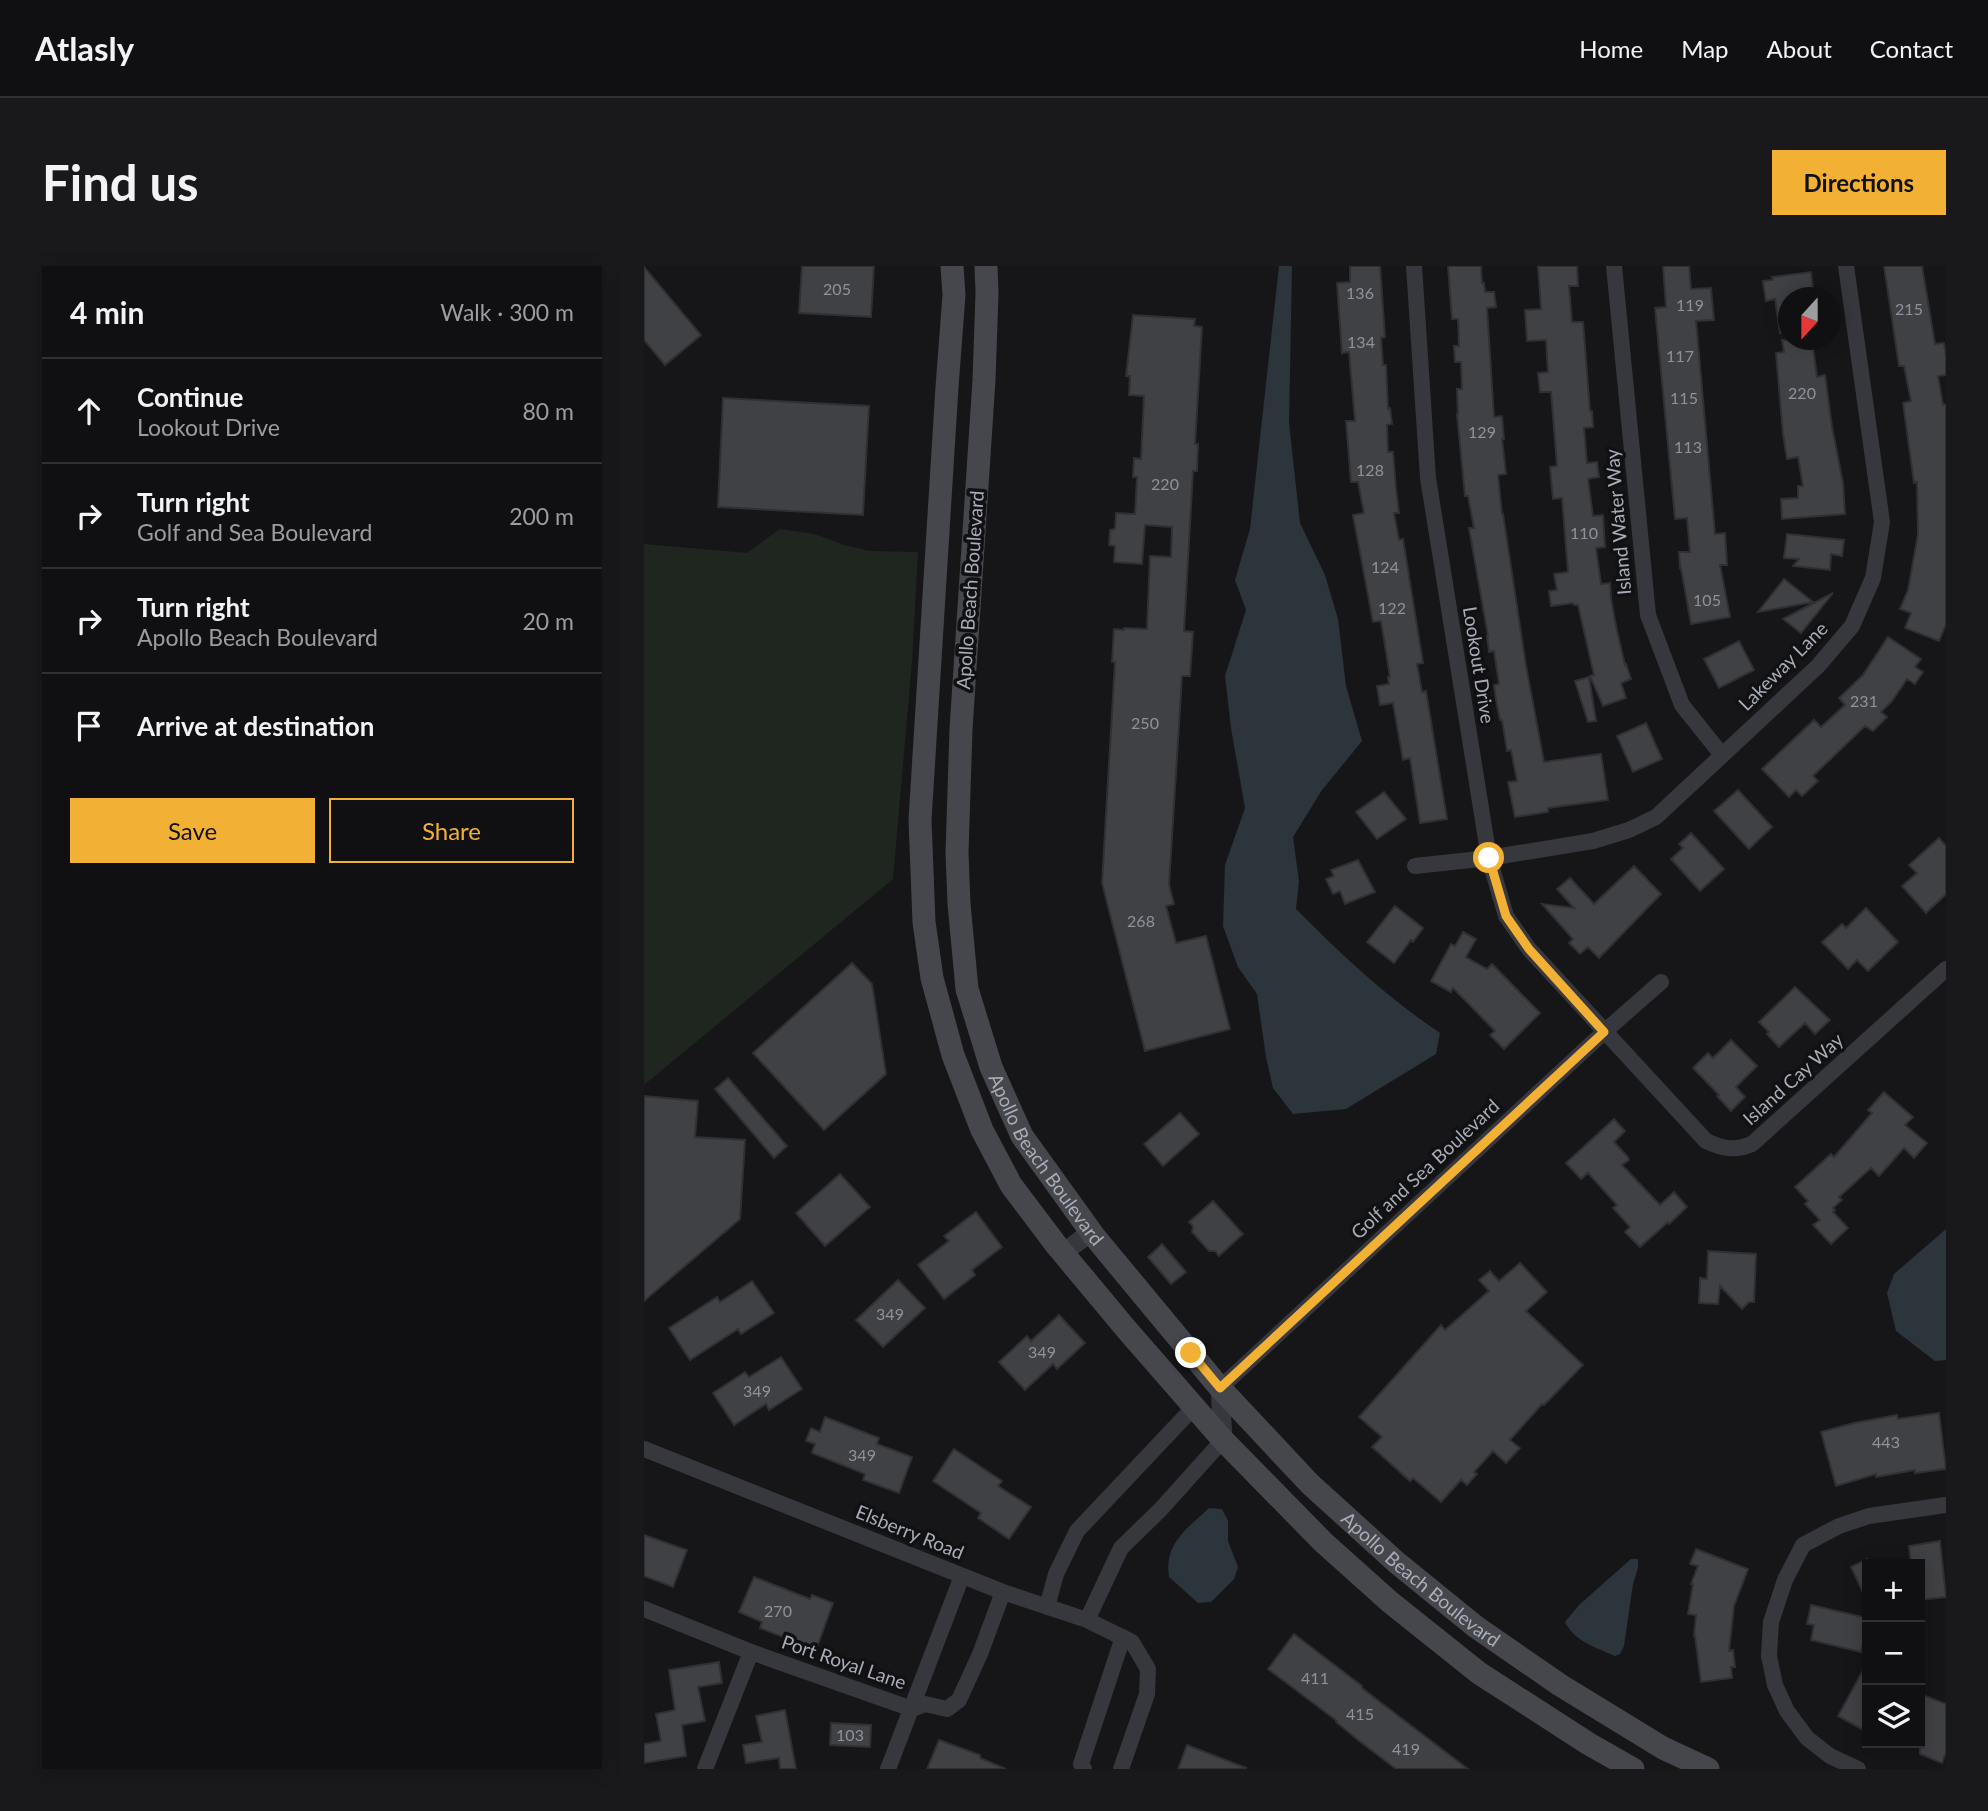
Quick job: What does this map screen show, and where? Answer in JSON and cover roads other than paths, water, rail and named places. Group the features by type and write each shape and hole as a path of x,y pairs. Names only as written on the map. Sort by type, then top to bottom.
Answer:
{"main road":[{"name":"Apollo Beach Boulevard","path":"952,266 954,295 920,820 924,922 932,978 953,1055 982,1130 1011,1185 1063,1253 1223,1440 1323,1542 1390,1602 1479,1673 1633,1769"},
{"name":"Apollo Beach Boulevard","path":"986,266 984,380 961,729 959,904 967,989 991,1067 1021,1136 1091,1232 1220,1388 1310,1484 1396,1562 1476,1627 1571,1692 1663,1748 1708,1769"}],"street":[{"name":"Lookout Drive","path":"1414,266 1428,478 1489,858 1506,916 1529,949 1604,1032"},
{"name":"Island Water Way","path":"1614,266 1648,615 1682,705 1722,755"},
{"name":"Lakeway Lane","path":"1415,866 1489,858 1593,841 1629,831 1656,817 1818,666 1852,626 1873,578 1882,522 1846,266"},
{"name":"Island Cay Way","path":"1604,1032 1706,1142 1731,1150 1742,1148 1752,1144 1946,969"},
{"name":"Golf and Sea Boulevard","path":"1220,1388 1661,982"},
{"path":"1063,1253 1091,1232"},
{"path":"1087,1620 1121,1548 1161,1509 1223,1440 1220,1388"},
{"path":"1047,1607 1056,1574 1077,1531 1194,1407"},
{"name":"Elsberry Road","path":"644,1450 1003,1592 1087,1620 1132,1642 1148,1669 1147,1694 1121,1769"},
{"path":"1858,1769 1830,1756 1807,1738 1787,1711 1775,1685 1769,1656 1771,1622 1785,1580 1803,1545 1839,1526 1869,1516 1946,1505"},
{"path":"888,1769 962,1576"},
{"name":"Port Royal Lane","path":"644,1609 751,1652 912,1709 925,1704 947,1709 959,1700 1003,1592"},
{"path":"1084,1769 1080,1764 1123,1637"},
{"path":"705,1769 751,1652"}]}
